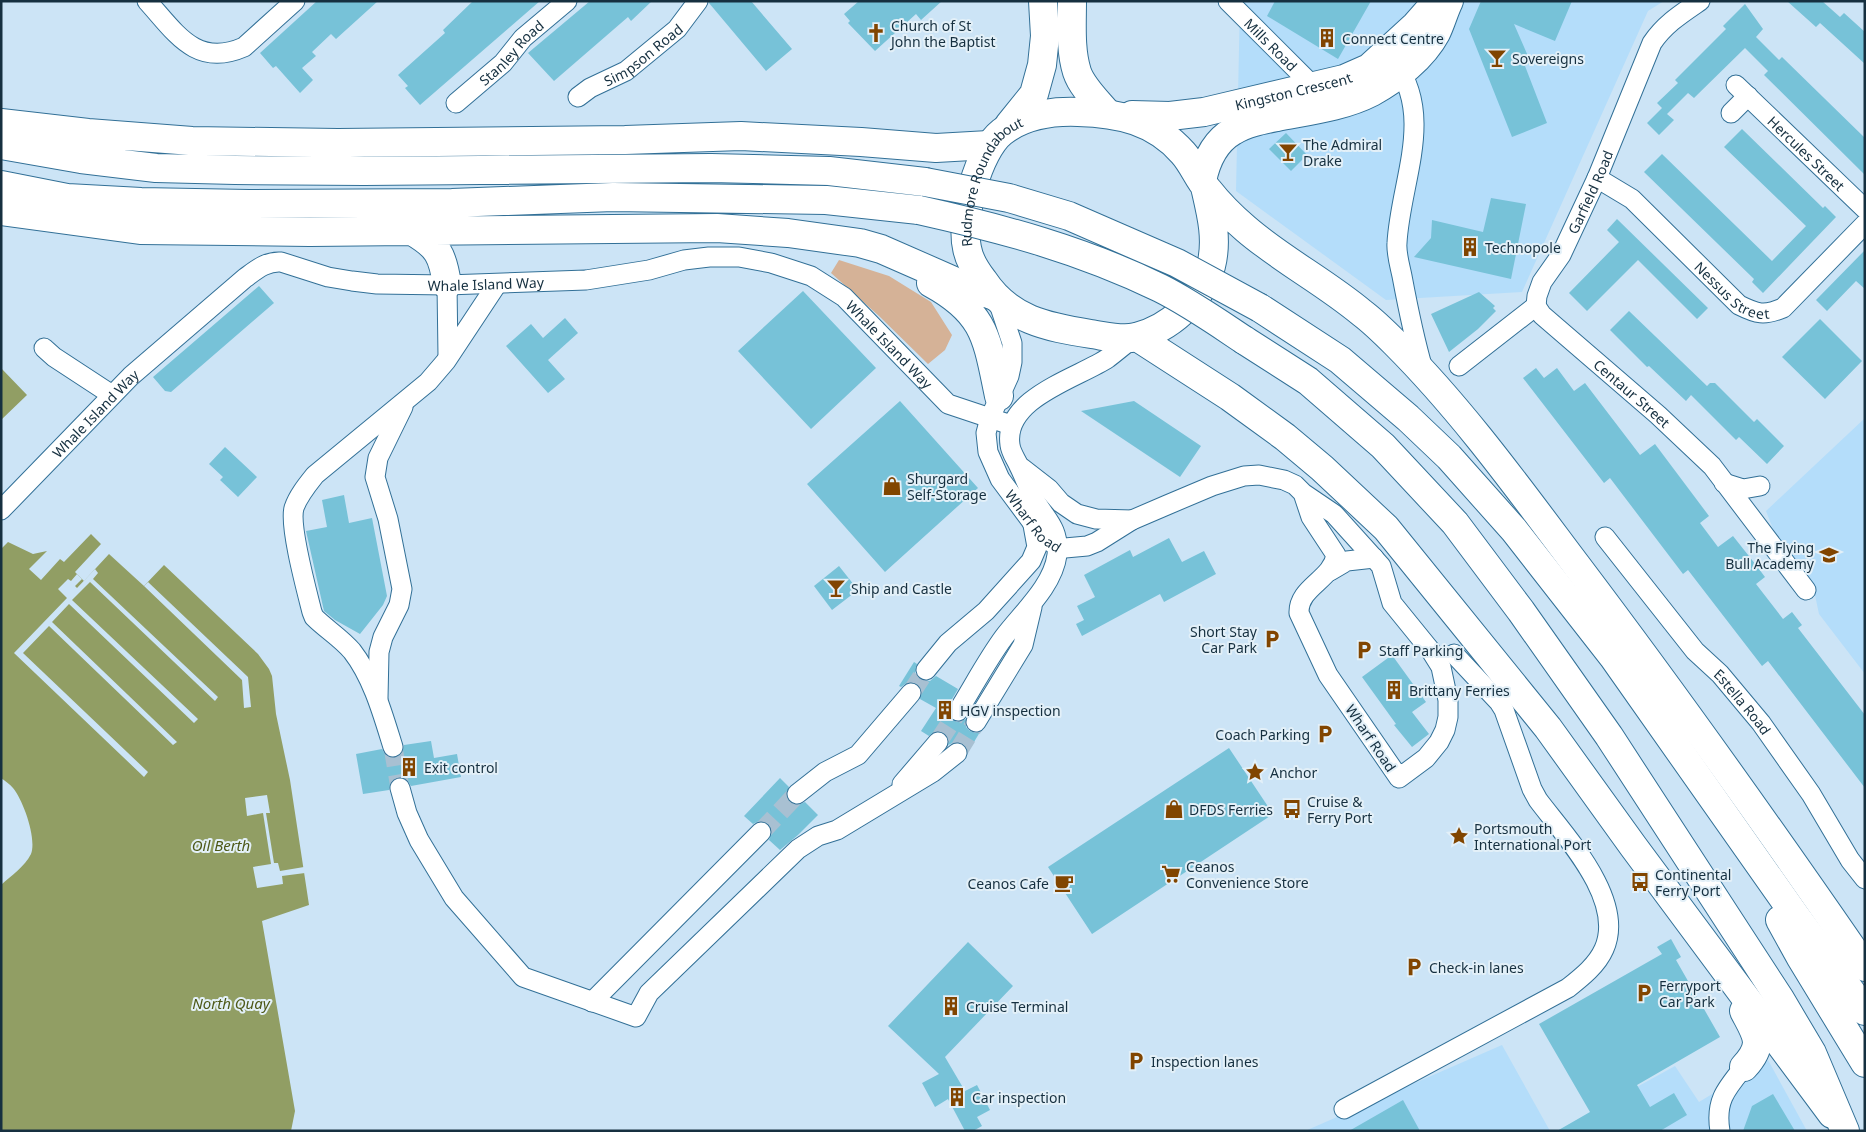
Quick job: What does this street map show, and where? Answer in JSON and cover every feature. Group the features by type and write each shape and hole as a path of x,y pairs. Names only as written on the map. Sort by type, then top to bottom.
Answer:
{"main road":[{"path":"1,124 88,134 192,141 338,143 625,140 741,136 936,148 998,137 1034,94 1042,65 1045,36 1043,1"},
{"path":"1072,1 1073,46 1077,72 1090,92 1114,114"},
{"name":"Kingston Crescent","path":"1203,184 1205,167 1213,150 1233,131 1257,122 1331,106 1372,92 1394,62 1416,25 1437,1"},
{"name":"Kingston Crescent","path":"1114,114 1187,115 1344,79 1369,68 1394,62 1426,48 1436,32 1449,1"},
{"name":"Rudmore Roundabout","path":"1056,111 1114,114 1162,133 1187,157 1203,184 1214,226 1213,254 1210,270 1188,306 1156,329 1134,338 1063,329 1036,322 1012,312 995,297 968,256 965,242 967,217 977,171 998,137 1036,115 1056,111"},
{"path":"1,145 81,159 156,168 364,171 712,168 829,170 925,182 1009,198 1069,216 1177,263 1260,308 1340,360 1408,418 1449,457 1514,530 1614,658 1718,807 1865,1011"},
{"path":"1203,184 1242,226 1364,314 1425,375 1488,447 1600,596 1793,863 1865,968"},
{"path":"1,186 67,198 141,202 249,204 452,203 613,197 826,200 919,210 1000,228 1061,246 1161,289 1205,314 1308,381 1384,446 1456,523 1609,736 1780,998 1812,1053 1845,1131"},
{"path":"1,211 140,230 310,232 717,228 788,233 860,243 881,249 995,297"},
{"path":"412,231 434,246 444,265 447,285"},
{"path":"828,239 915,275 951,296 968,309 977,320 990,350 994,407"},
{"path":"1134,338 1230,397 1286,437 1386,528 1548,728 1845,1131"},
{"path":"1718,807 1801,958 1865,1063"},
{"path":"1721,965 1758,1043 1755,1056 1744,1067"}],"street":[{"path":"147,1 190,46 203,52 220,54 234,52 244,47 295,1"},
{"name":"Stanley Road","path":"456,103 503,62 522,38 567,1"},
{"name":"Simpson Road","path":"578,97 590,88 626,71 677,29 698,1"},
{"name":"Mills Road","path":"1228,1 1314,87"},
{"name":"Garfield Road","path":"1536,306 1536,296 1542,282 1561,256 1597,178 1652,43 1660,31 1673,19 1700,1"},
{"path":"1394,62 1412,94 1413,144 1396,244 1411,326 1425,375"},
{"name":"Hercules Street","path":"1731,113 1742,91 1865,209"},
{"name":"Nessus Street","path":"1597,178 1632,199 1739,305 1754,312 1769,314 1783,308 1865,224"},
{"name":"Whale Island Way","path":"1,510 131,376 245,278 262,266 274,262 281,262 328,277 352,281 377,284 447,285 586,280 649,270 684,260 709,257 739,257 771,263 811,276 844,296 948,404 994,407 1011,425"},
{"path":"394,747 378,701 357,658 350,649 318,621 312,612 293,517 298,498 315,475 428,382 497,284"},
{"path":"447,285 448,356"},
{"name":"Wharf Road","path":"995,297 1009,332 1012,352 1009,376 994,407 986,442 991,462 1000,479 1043,537 1057,546 1079,548 1097,542 1132,520 1212,486 1244,476 1259,475 1278,478 1295,485 1303,493 1334,514 1381,566 1392,603 1431,651 1441,667 1448,700 1446,723 1439,742 1426,758 1399,778 1328,675 1299,613 1299,607 1304,596 1330,571"},
{"path":"1459,366 1536,306"},
{"name":"Centaur Street","path":"1536,306 1542,315 1658,415 1712,466 1806,590"},
{"path":"958,711 1004,637 1032,604 1054,568 1057,554 1052,526 1034,499 1013,455 1010,445 1011,425 1015,417 1038,396 1055,385 1108,358 1134,338"},
{"path":"44,348 54,358 112,395"},
{"path":"378,701 379,652 383,637 400,605 402,589 388,519 375,477 378,458 406,402"},
{"name":"Wharf Road","path":"1019,466 1061,503 1078,514 1096,519 1132,520"},
{"path":"1724,483 1743,489 1760,486"},
{"path":"1303,493 1312,517 1334,550 1335,559 1330,571"},
{"path":"926,670 948,644 986,611 1031,561 1037,547 1033,525"},
{"name":"Estella Road","path":"1605,537 1695,651 1720,674 1761,723 1811,794 1850,860 1865,879"},
{"path":"1330,571 1347,561 1374,558"},
{"path":"976,722 1023,645 1032,604"},
{"path":"1344,1108 1568,988 1587,973 1598,959 1607,942 1606,908 1593,873 1538,800 1524,771 1507,714 1502,706 1454,654"},
{"path":"797,794 825,772 858,755 911,693"},
{"path":"886,801 938,742"},
{"path":"400,788 407,813 419,840 454,898 523,976 636,1017 646,998 654,989 792,855 818,836 837,830 934,772 957,753"},
{"path":"592,1002 761,832"},
{"path":"1720,1131 1718,1107 1729,1086 1744,1067"}],"shaded area":[{"path":"1240,1 1664,1 1648,11 1522,292 1386,300 1236,191"},
{"path":"839,260 889,276 931,302 952,335 945,350 928,364 831,273"},
{"name":"The Flying Bull Academy","path":"1865,418 1865,674 1819,614 1812,581 1773,529 1766,511"},
{"path":"1502,1045 1550,1131 1305,1131"},
{"path":"1768,1060 1807,1131 1557,1131 1675,1066 1699,1102"}],"water":[{"path":"1,368 27,395 1,420"},
{"path":"91,534 101,544 75,572 84,581 109,554 144,586 164,565 258,654 272,676 276,714 290,780 309,905 262,921 295,1111 291,1131 1,1131 1,885 25,863 31,854 32,839 31,829 21,801 12,787 1,778 1,549 8,542 33,554 47,551 29,569 41,580 60,559 64,562"}],"pier":[{"path":"95,569 98,573 93,579 218,697 215,701 90,582 72,600 198,719 194,723 69,604 52,622 177,742 173,745 49,626 23,653 148,772 144,777 14,653 67,598 58,589 68,579 71,581 77,574 82,579 75,586 77,588"},
{"path":"148,582 248,677 251,707 244,708 242,680 144,586"},
{"path":"267,795 270,813 266,813 274,863 278,863 280,871 304,867 305,873 282,876 283,884 257,888 253,867 271,864 263,813 247,816 245,798"}],"building":[{"path":"317,1 378,1 336,39 331,34 312,52 316,56 302,68 313,80 300,93 276,66 273,68 260,53"},
{"path":"473,1 540,1 420,105 405,88 408,86 398,75 445,33 443,30"},
{"path":"590,1 652,1 631,21 628,17 554,81 528,53"},
{"path":"709,1 751,1 792,49 766,71"},
{"name":"Church of St John the Baptist","path":"859,1 942,1 921,20 916,14 875,51 848,23 850,21 844,14"},
{"name":"Connect Centre","path":"1275,1 1371,1 1338,59 1267,16"},
{"path":"1481,1 1572,1 1555,41 1514,24 1531,63 1525,66 1547,123 1512,137 1469,29"},
{"path":"1787,1 1822,1 1840,17 1844,13 1865,32 1865,64 1820,23 1816,27"},
{"path":"1745,4 1763,29 1756,37 1779,60 1782,57 1865,138 1865,175 1764,75 1768,71 1745,48 1694,98 1688,93 1667,114 1674,120 1659,135 1647,123 1662,108 1657,103 1678,83 1675,80 1726,29 1723,26"},
{"path":"1742,129 1823,208 1825,206 1836,217 1763,293 1752,282 1754,279 1644,172 1662,154 1772,261 1806,226 1724,147"},
{"name":"The Admiral Drake","path":"1286,133 1307,155 1291,171 1269,149"},
{"name":"Technopole","path":"1491,198 1526,204 1511,279 1414,257 1431,238 1432,220 1483,232"},
{"path":"1617,219 1708,308 1697,319 1638,260 1587,311 1569,293 1619,242 1607,230"},
{"path":"1865,250 1865,289 1856,281 1827,311 1816,300"},
{"path":"259,286 274,303 171,392 165,391 153,377"},
{"path":"803,291 876,368 811,429 738,351"},
{"path":"1479,292 1495,306 1493,308 1496,311 1478,329 1449,352 1431,314"},
{"path":"1629,311 1707,386 1710,383 1715,383 1754,422 1757,419 1784,446 1767,464 1739,437 1736,440 1691,395 1686,401 1649,366 1647,367 1610,330"},
{"path":"565,318 578,333 548,360 565,379 548,393 506,346 531,324 543,338"},
{"path":"1820,319 1862,361 1825,399 1782,357"},
{"path":"1536,368 1544,378 1557,368 1574,391 1585,383 1640,455 1655,444 1709,516 1700,523 1718,547 1733,536 1756,565 1765,577 1756,584 1783,619 1792,612 1802,625 1798,628 1865,715 1865,788 1768,661 1762,666 1688,570 1683,574 1610,478 1604,483 1523,378"},
{"name":"Shurgard Self-Storage","path":"900,401 978,488 885,572 807,484"},
{"path":"1134,401 1201,446 1180,477 1081,411"},
{"path":"225,447 257,477 238,497 220,480 223,477 209,464"},
{"path":"344,495 349,523 372,518 387,596 383,605 360,634 335,620 324,611 306,531 327,527 322,500"},
{"path":"1169,538 1182,562 1204,551 1216,574 1164,602 1160,594 1082,636 1076,624 1084,620 1077,606 1095,597 1084,575 1130,550 1133,557"},
{"name":"Ship and Castle","path":"839,566 858,590 832,610 814,586"},
{"name":"Brittany Ferries","path":"1392,655 1426,702 1412,712 1429,734 1412,747 1394,725 1396,724 1362,677"},
{"name":"HGV inspection","path":"914,662 917,664 915,674 919,679 930,681 936,676 958,689 948,706 948,716 957,722 966,719 966,727 970,731 980,732 968,752 961,742 948,745 948,738 941,731 934,732 929,736 921,731 936,708 920,699 922,690 918,684 908,682 901,687 899,686"},
{"name":"Exit control","path":"431,741 434,758 457,754 461,777 411,786 407,780 397,777 392,781 389,790 363,794 356,754 382,749 386,756 396,758 402,754 404,745"},
{"path":"1229,748 1273,814 1092,934 1048,867"},
{"path":"780,778 789,787 786,795 788,801 798,805 805,802 818,815 780,850 769,840 772,830 769,824 759,821 753,824 744,816"},
{"name":"Ferryport Car Park","path":"1671,939 1681,957 1676,960 1720,1037 1637,1085 1650,1107 1674,1093 1687,1115 1660,1131 1557,1131 1590,1112 1539,1024 1662,954 1657,947"},
{"name":"Cruise Terminal","path":"968,942 1013,986 945,1057 965,1091 977,1085 990,1110 977,1117 982,1126 973,1131 965,1131 948,1099 935,1107 922,1083 939,1074 888,1026"},
{"path":"1773,1094 1795,1131 1743,1131 1752,1106"},
{"path":"1403,1100 1420,1131 1349,1131"}],"tunnel":[{"path":"911,693 926,670"},
{"path":"938,742 958,711"},
{"path":"957,753 976,722"},
{"path":"393,747 400,788"},
{"path":"761,832 797,794"}],"place":[{"name":"Church of St John the Baptist","path":"876,33"},
{"name":"Connect Centre","path":"1327,38"},
{"name":"Sovereigns","path":"1497,58"},
{"name":"The Admiral Drake","path":"1288,152"},
{"name":"Technopole","path":"1470,247"},
{"name":"Shurgard Self-Storage","path":"892,486"},
{"name":"The Flying Bull Academy","path":"1829,555"},
{"name":"Ship and Castle","path":"836,588"},
{"name":"Short Stay Car Park","path":"1272,639"},
{"name":"Staff Parking","path":"1364,650"},
{"name":"Brittany Ferries","path":"1394,690"},
{"name":"HGV inspection","path":"945,710"},
{"name":"Coach Parking","path":"1325,734"},
{"name":"Exit control","path":"409,767"},
{"name":"Anchor","path":"1255,772"},
{"name":"DFDS Ferries","path":"1174,809"},
{"name":"Cruise & Ferry Port","path":"1292,809"},
{"name":"Portsmouth International Port","path":"1459,836"},
{"name":"Ceanos Convenience Store","path":"1171,874"},
{"name":"Continental Ferry Port","path":"1640,882"},
{"name":"Ceanos Cafe","path":"1064,883"},
{"name":"Check-in lanes","path":"1414,967"},
{"name":"Ferryport Car Park","path":"1644,993"},
{"name":"Cruise Terminal","path":"951,1006"},
{"name":"Inspection lanes","path":"1136,1061"},
{"name":"Car inspection","path":"957,1097"}],"water label":[{"name":"Oil Berth","path":"221,845"},
{"name":"North Quay","path":"231,1003"}]}
